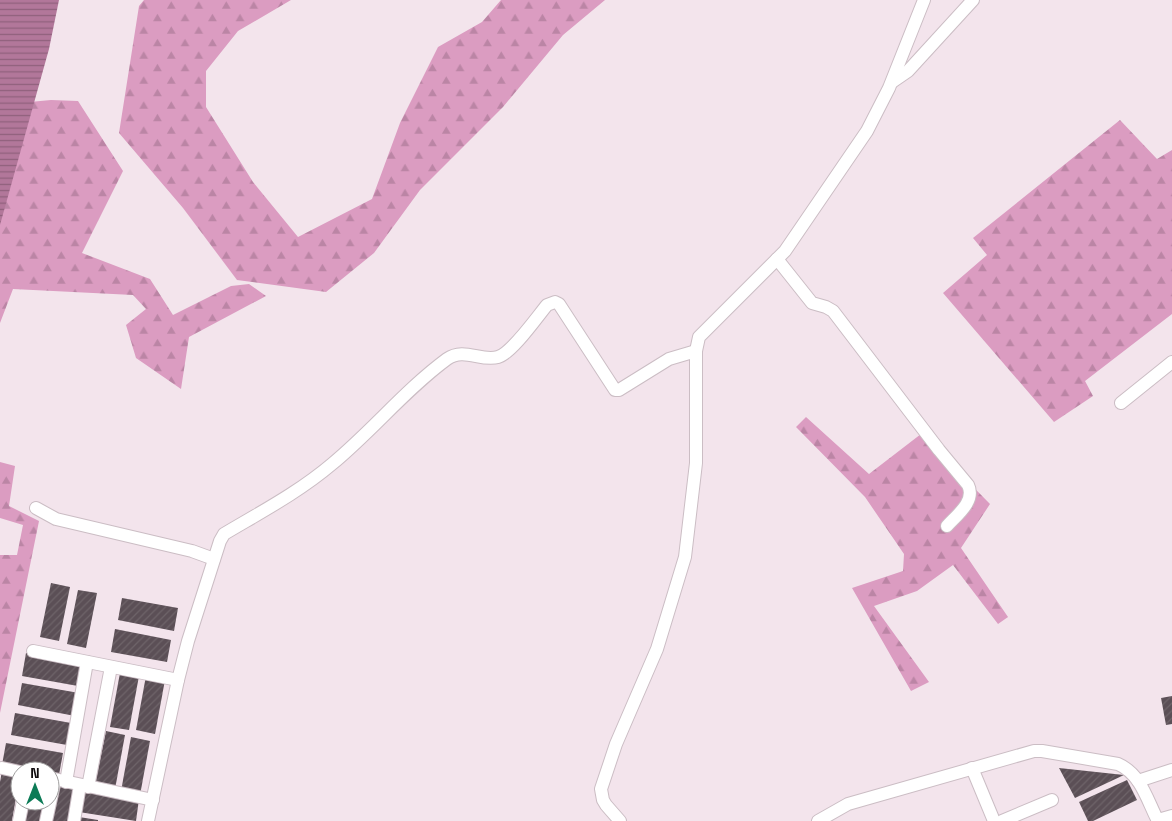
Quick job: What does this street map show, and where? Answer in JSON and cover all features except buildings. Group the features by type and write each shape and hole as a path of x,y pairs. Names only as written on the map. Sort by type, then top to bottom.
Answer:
{"street":[{"path":"620,821 603,800 601,789 616,744 657,649 685,557 696,463 696,351 700,334 785,251 867,131 892,82 924,0"},
{"path":"892,82 908,71 973,0"},
{"path":"777,259 812,303 833,311 968,485 970,489 969,500 947,526"},
{"path":"148,821 194,615 224,534 323,472 369,431 415,385 449,358 460,354 489,358 500,357 513,346 550,303 560,304 615,390 619,390 669,359 696,351"},
{"path":"1121,403 1172,362"},
{"path":"36,508 56,519 192,551 214,559"},
{"path":"33,651 178,680"},
{"path":"60,768 87,662"},
{"path":"74,821 84,786 110,666"},
{"path":"818,821 848,804 1024,753 1042,751 1118,764 1133,773 1158,821 1172,816"},
{"path":"2,768 10,770"},
{"path":"972,768 994,821"},
{"path":"1138,781 1172,770"},
{"path":"60,781 152,800"},
{"path":"1002,821 1052,800"}],"green space":[{"path":"144,0 291,0 238,31 206,71 206,107 253,182 298,237 372,199 400,123 438,47 482,22 501,0 605,0 563,35 503,107 420,190 374,253 326,292 237,280 183,208 119,133 139,6"},
{"path":"51,100 78,101 123,171 82,253 150,279 173,315 231,286 249,284 266,296 189,337 181,389 136,358 126,325 146,309 133,295 13,289 0,323 0,185 19,103"},
{"path":"1120,120 1157,159 1172,150 1172,314 1085,381 1093,396 1054,422 943,293 987,255 973,238"},
{"path":"806,417 869,474 921,434 990,504 961,548 1008,617 998,624 953,565 917,591 874,606 929,682 911,691 852,588 903,571 904,554 865,497 796,427"},
{"path":"0,462 15,466 9,506 39,521 0,713 0,555 17,555 23,525 0,518"}],"shaded area":[{"path":"0,0 59,0 49,49 0,225"}]}
